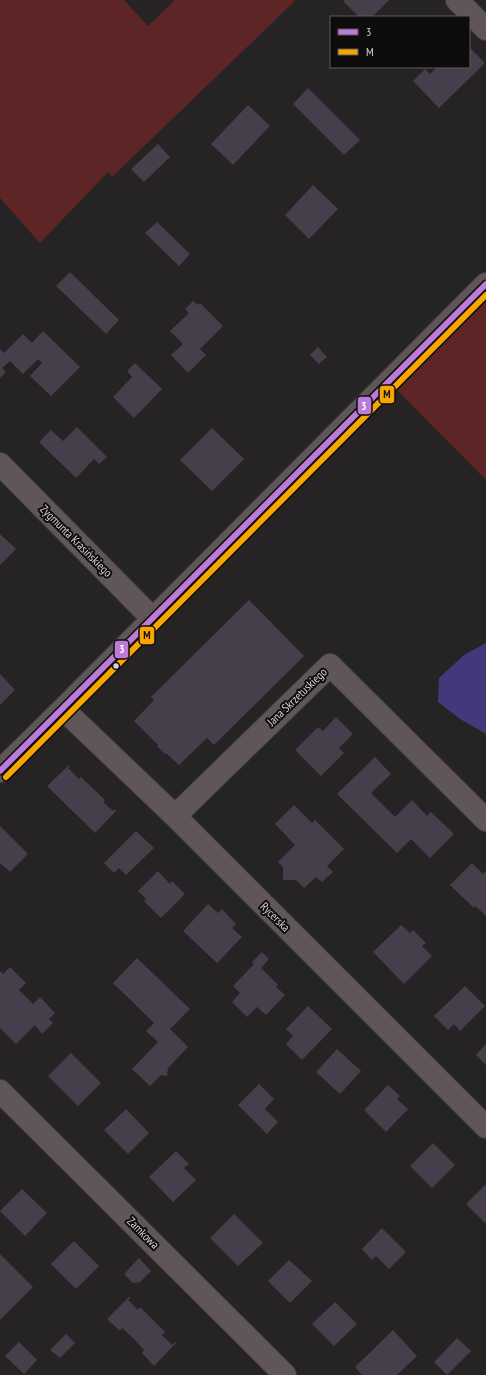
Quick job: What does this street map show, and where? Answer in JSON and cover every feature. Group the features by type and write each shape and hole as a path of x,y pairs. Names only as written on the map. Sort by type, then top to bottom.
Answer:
{"street":[{"path":"457,0 486,29"},
{"path":"0,770 63,709 486,284"},
{"name":"Zygmunta Krasińskiego","path":"0,464 152,618"},
{"name":"Jana Skrzetuskiego","path":"175,816 330,665 486,820"},
{"name":"Rycerska","path":"63,709 175,816 486,1127"},
{"name":"Zamkowa","path":"0,1091 286,1375"}],"shaded area":[{"path":"0,0 124,0 148,26 175,0 295,1 112,177 108,172 40,243 0,198"},
{"path":"486,299 486,480 389,382"},
{"path":"486,643 486,734 460,719 438,702 439,678 464,655"}],"building":[{"path":"389,0 373,16 358,16 343,1"},
{"path":"470,48 485,63 439,108 413,81 425,69 430,74 436,68 470,68"},
{"path":"308,88 360,140 344,155 293,104"},
{"path":"248,105 270,126 233,165 211,144"},
{"path":"158,144 170,157 144,182 131,169"},
{"path":"313,185 338,209 309,239 285,215"},
{"path":"157,222 190,254 179,266 145,233"},
{"path":"70,272 119,320 106,334 56,286"},
{"path":"193,301 198,305 200,303 223,326 200,349 206,355 188,373 171,355 183,344 170,331 189,313 185,309"},
{"path":"43,331 80,367 51,396 30,376 42,363 38,359 23,374 10,361 2,368 6,372 0,378 0,349 4,353 23,334 32,343"},
{"path":"318,347 327,357 319,364 310,355"},
{"path":"135,363 162,389 134,418 113,397 132,377 127,371"},
{"path":"77,427 107,457 99,464 94,459 76,478 39,442 51,430 63,441"},
{"path":"212,428 244,459 212,491 180,460"},
{"path":"0,534 16,549 0,565"},
{"path":"249,600 304,656 214,745 207,738 179,765 166,753 165,754 134,721 154,700 151,697"},
{"path":"0,674 15,690 0,705"},
{"path":"336,717 353,734 339,748 344,753 321,776 295,750 318,727 323,731"},
{"path":"375,757 391,774 371,793 395,817 412,800 427,816 431,812 454,834 430,858 411,839 397,853 337,794"},
{"path":"69,765 70,766 68,768 79,779 81,777 105,800 103,802 113,811 114,809 116,811 95,833 47,786"},
{"path":"294,805 312,823 315,820 344,849 327,866 333,872 322,882 316,877 304,888 296,880 283,880 283,867 278,862 295,845 275,824"},
{"path":"0,826 28,854 10,872 0,863"},
{"path":"136,831 154,848 126,875 119,868 114,873 104,863"},
{"path":"472,863 483,874 486,871 486,916 475,906 474,908 450,885"},
{"path":"158,871 170,884 172,881 185,894 161,918 144,901 146,899 138,891"},
{"path":"208,904 218,913 222,909 236,924 232,928 242,937 217,963 183,931"},
{"path":"401,925 410,933 413,930 426,943 422,946 432,956 404,984 373,952"},
{"path":"262,952 269,959 261,968 278,985 276,987 285,995 266,1015 257,1007 247,1017 232,1002 240,993 233,986 254,964 252,962"},
{"path":"137,958 190,1009 170,1029 188,1047 168,1068 167,1076 161,1075 150,1086 132,1069 158,1042 146,1031 154,1023 113,983"},
{"path":"10,967 26,983 19,990 33,1004 40,997 55,1013 49,1019 53,1023 42,1034 35,1025 16,1044 0,1028 0,971 3,974"},
{"path":"465,986 485,1006 460,1031 454,1024 448,1030 434,1016"},
{"path":"308,1006 332,1029 302,1060 286,1044 293,1036 286,1029"},
{"path":"486,1044 486,1065 476,1055"},
{"path":"337,1049 361,1071 340,1094 316,1072"},
{"path":"71,1053 101,1083 78,1106 48,1076"},
{"path":"259,1084 274,1099 265,1109 278,1122 267,1134 238,1105"},
{"path":"388,1085 400,1096 397,1099 408,1109 386,1132 364,1110"},
{"path":"126,1109 149,1133 128,1154 104,1130"},
{"path":"433,1143 455,1165 432,1188 410,1166"},
{"path":"176,1151 189,1164 184,1168 196,1180 173,1202 149,1177"},
{"path":"486,1184 486,1224 466,1204"},
{"path":"22,1189 47,1213 25,1236 0,1211"},
{"path":"234,1214 263,1243 238,1266 210,1238"},
{"path":"382,1228 406,1252 389,1269 376,1256 372,1260 362,1249"},
{"path":"74,1241 99,1266 76,1289 51,1264"},
{"path":"0,1254 33,1287 0,1320"},
{"path":"139,1258 151,1271 140,1282 133,1283 124,1274"},
{"path":"289,1260 312,1281 290,1303 268,1281"},
{"path":"129,1297 131,1298 128,1300 138,1310 140,1307 165,1332 162,1335 172,1345 175,1342 176,1343 154,1366 142,1353 144,1350 134,1339 122,1328 120,1331 107,1319"},
{"path":"335,1302 357,1324 334,1346 312,1324"},
{"path":"393,1330 417,1356 397,1375 362,1375 355,1367"},
{"path":"66,1334 75,1343 60,1358 50,1350"},
{"path":"457,1338 471,1351 447,1375 434,1362"},
{"path":"19,1342 37,1360 24,1374 5,1356"}],"transit line":[{"name":"3","path":"0,771 486,284"},
{"name":"M","path":"6,777 486,295"}]}
